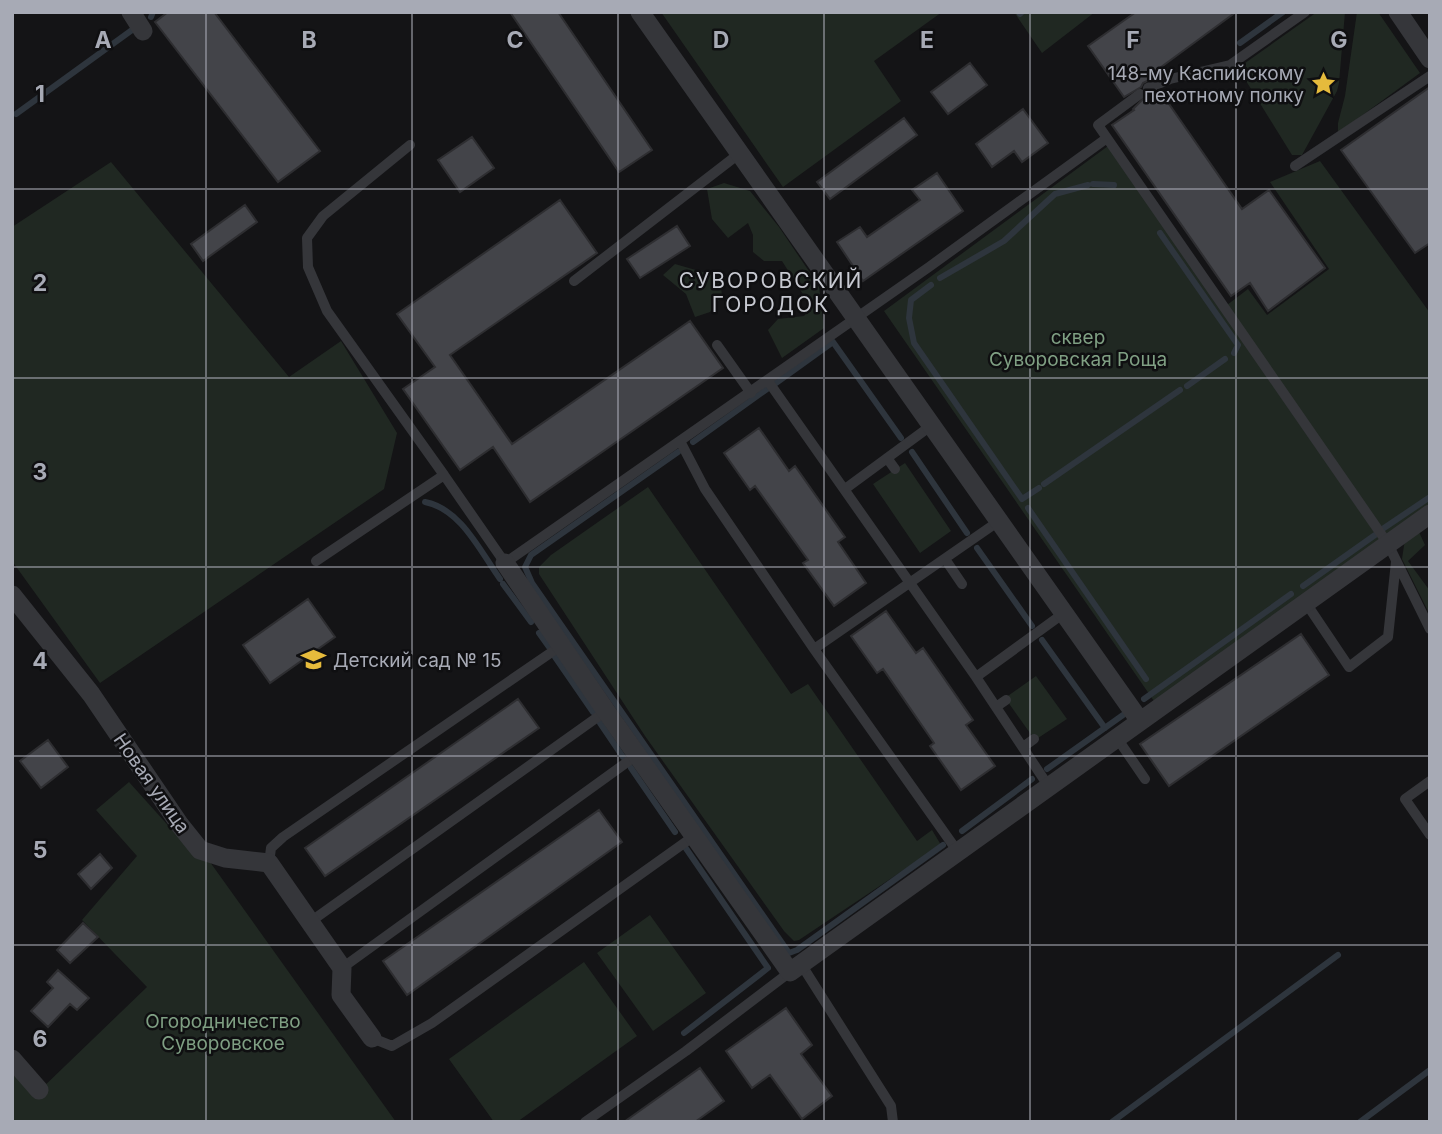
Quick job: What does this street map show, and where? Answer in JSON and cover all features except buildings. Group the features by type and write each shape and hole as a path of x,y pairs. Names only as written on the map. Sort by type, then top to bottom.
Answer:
{"street":[{"path":"131,12 143,31"},
{"path":"640,12 1140,722"},
{"path":"1398,12 1430,59"},
{"path":"505,563 694,836 796,968 1306,603 1392,553 1430,514"},
{"name":"Новая улица","path":"12,595 90,694 200,850 225,858 269,863"},
{"path":"269,863 342,968 341,995 372,1038"},
{"path":"12,1059 39,1090"}],"lane":[{"path":"1304,12 1230,65 1170,79 1144,91 1098,125 1392,553 1430,629"},
{"path":"1295,166 1430,76"},
{"path":"410,145 323,216 307,238 308,267 327,311 505,563 768,381 1107,138"},
{"path":"574,281 740,153"},
{"path":"717,345 751,393"},
{"path":"768,381 976,677 1049,787"},
{"path":"845,489 932,425"},
{"path":"680,442 705,489 958,852"},
{"path":"887,458 895,469"},
{"path":"316,561 444,475"},
{"path":"814,649 999,521"},
{"path":"1306,603 1349,667 1388,637 1392,553"},
{"path":"945,559 962,584"},
{"path":"976,677 1064,613"},
{"path":"269,863 271,848 283,837 562,645"},
{"path":"996,707 1006,700"},
{"path":"310,922 606,711"},
{"path":"1117,738 1145,779"},
{"path":"1023,747 1034,739"},
{"path":"342,968 637,755"},
{"path":"1430,781 1405,799 1430,835"},
{"path":"372,1038 392,1046 432,1023 694,836"},
{"path":"585,1122 686,1051 796,968 891,1106 895,1121"}],"green space":[{"path":"661,12 942,12 874,61 901,101 783,187"},
{"path":"1014,12 1095,12 1042,53"},
{"path":"1317,12 1345,12 1339,83 1302,155 1292,155 1238,68"},
{"path":"1357,12 1378,12 1420,73 1338,133 1338,123 1345,96"},
{"name":"сквер Суворовская Роща","path":"1108,146 1381,542 1154,701 884,311"},
{"path":"1320,161 1430,313 1430,505 1387,535 1227,305 1248,289 1267,315 1329,269 1270,182"},
{"path":"111,162 289,377 341,341 397,433 384,489 100,683 12,561 12,227"},
{"path":"724,183 750,191 779,227 819,286 824,328 782,358 768,330 778,319 804,316 811,307 782,261 764,261 753,252 753,235 748,223 728,238 712,219 707,189"},
{"path":"675,264 720,277 722,296 710,312 695,317 686,294 663,275"},
{"path":"905,463 951,531 920,553 873,484"},
{"path":"648,487 791,694 808,684 917,841 932,830 941,845 799,940 794,941 784,931 645,736 539,574 539,567 551,555"},
{"path":"1419,532 1425,545 1408,561 1430,591 1430,615 1402,559 1405,539"},
{"path":"1036,676 1067,719 1035,740 1005,698"},
{"name":"Огородничество Суворовское","path":"129,782 192,852 210,862 396,1122 12,1122 12,1071 37,1093 147,987 82,920 137,856 96,810"},
{"path":"650,915 706,993 653,1031 597,953"},
{"path":"584,962 637,1036 517,1122 494,1122 449,1059"}],"waterway":[{"path":"151,17 153,12"},
{"path":"1240,43 1283,12"},
{"path":"16,114 132,30"},
{"path":"1093,184 1114,185"},
{"path":"940,278 1004,241 1055,194 1088,185"},
{"path":"1160,233 1238,345 1234,353"},
{"path":"931,285 911,300 909,318 914,343 1022,499 1039,488"},
{"path":"776,383 833,342 901,438"},
{"path":"1187,386 1225,359"},
{"path":"693,442 767,389"},
{"path":"1044,484 1180,390"},
{"path":"678,452 531,555 525,567 532,583 789,953 797,950 943,845"},
{"path":"912,452 967,533"},
{"path":"1384,528 1430,497"},
{"path":"425,502 438,506 459,522 500,579"},
{"path":"1028,508 1146,679"},
{"path":"1303,586 1375,535"},
{"path":"977,548 1032,626"},
{"path":"503,584 531,622"},
{"path":"1144,699 1291,594"},
{"path":"539,633 549,647"},
{"path":"1042,640 1105,728"},
{"path":"555,657 593,712"},
{"path":"1047,769 1123,715"},
{"path":"600,723 623,757"},
{"path":"631,768 675,832"},
{"path":"962,831 1032,779"},
{"path":"684,1033 768,968 685,847"},
{"path":"1112,1122 1338,955"},
{"path":"1360,1122 1430,1070"}],"place":[{"name":"148-му Каспийскому пехотному полку","path":"1324,84"},
{"name":"Детский сад № 15","path":"313,660"}],"district":[{"name":"СУВОРОВСКИЙ ГОРОДОК","path":"771,293"}]}
